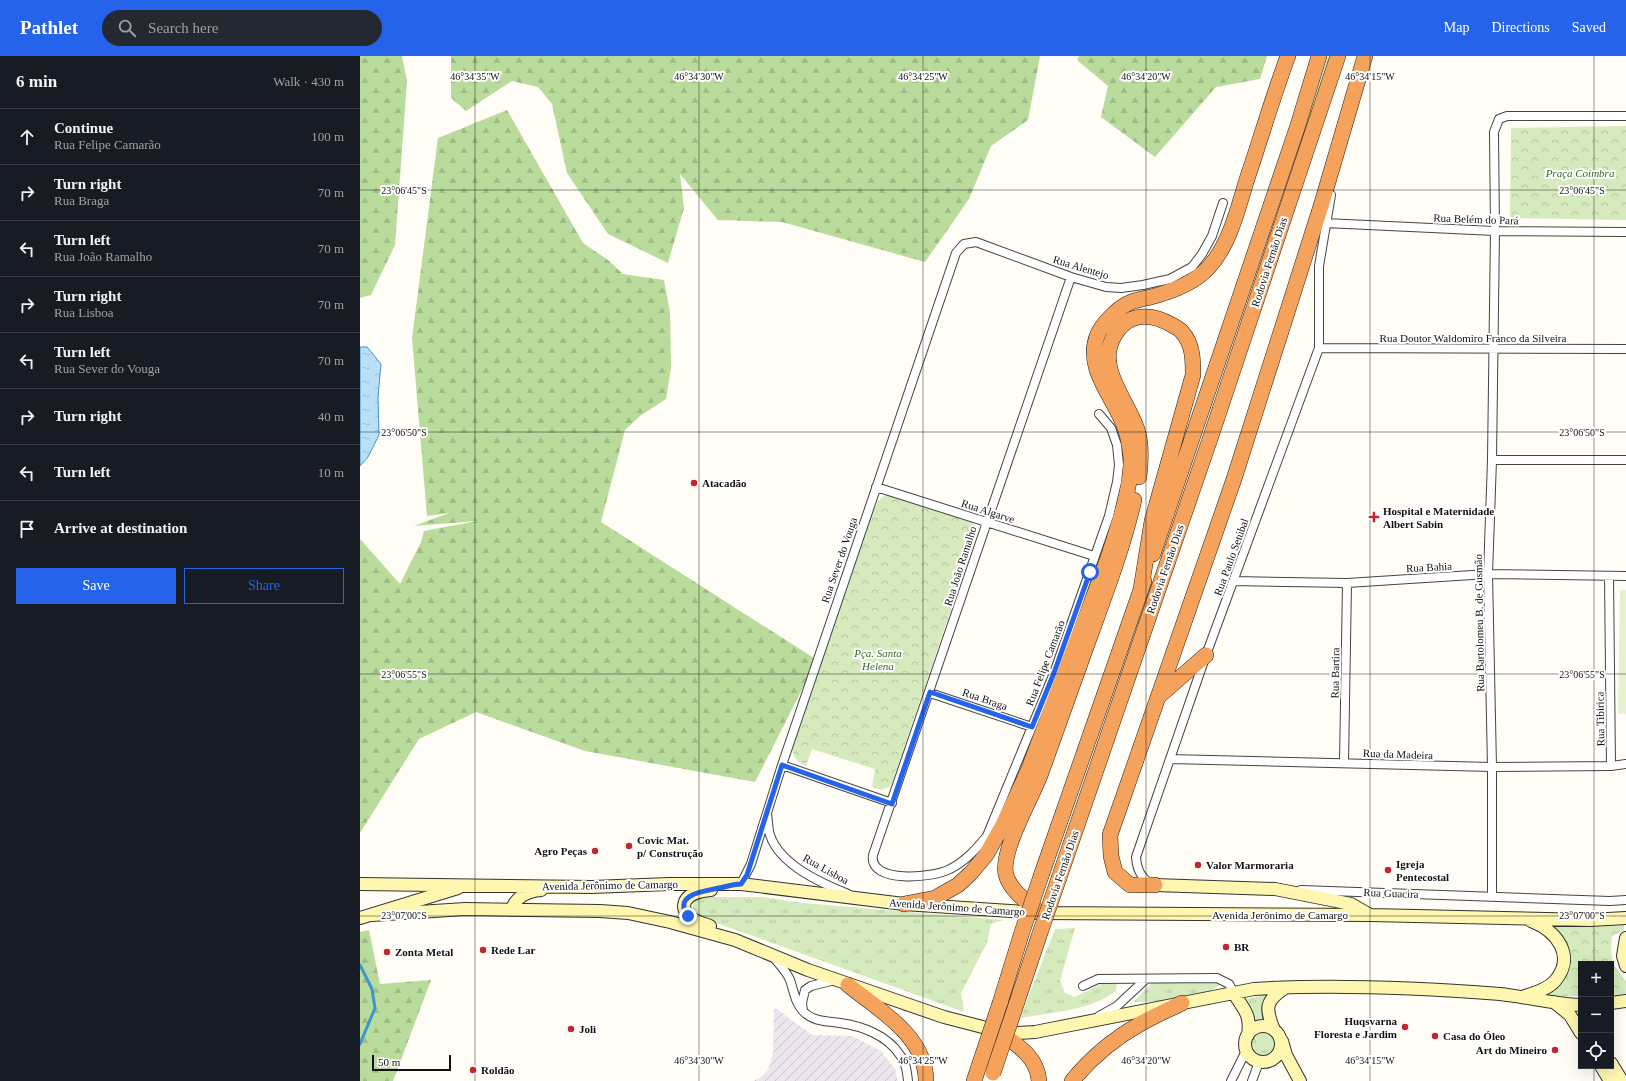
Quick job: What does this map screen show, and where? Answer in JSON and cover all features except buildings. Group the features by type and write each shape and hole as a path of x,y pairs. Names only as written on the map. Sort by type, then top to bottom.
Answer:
{"highway":[{"path":"904,904 935,898 958,886 971,874 986,855 1003,825 1028,771 1107,561 1128,485 1131,459 1126,431 1098,374 1094,353 1097,336 1107,320 1127,303 1160,294 1190,282 1209,268 1222,249 1235,218 1288,56"},
{"name":"Rodovia Fernão Dias","path":"974,1081 1022,932 1195,434 1298,125 1319,56"},
{"name":"Rodovia Fernão Dias","path":"992,1077 1210,439 1338,56"},
{"path":"1155,886 1130,885 1115,872 1111,856 1110,835 1234,479 1349,112 1365,56"},
{"path":"1040,913 1012,888 1006,874 1006,859 1011,843 1040,775 1127,534 1139,482 1141,456 1137,430 1128,406 1111,377 1108,361 1110,347 1114,336 1122,325 1134,318 1147,316 1162,319 1182,331 1190,346 1193,360 1193,375 1152,521 1141,589"},
{"path":"1159,696 1206,655"},
{"path":"842,982 889,1018 917,1046 923,1063 926,1081"},
{"path":"1072,1081 1084,1066 1118,1039 1140,1024 1182,1003"},
{"path":"998,1032 1030,1057 1038,1070 1039,1081"}],"main road":[{"name":"Avenida Jerônimo de Camargo","path":"360,884 592,886 737,884 904,904 1040,913 1371,915 1590,920 1626,918"},
{"path":"360,918 468,884"},
{"path":"735,940 722,932 688,916 684,910 684,903 690,896 698,892 737,884"},
{"path":"512,909 515,901 524,894 537,890 592,886"},
{"name":"Rua Guacira","path":"1155,886 1275,889"},
{"path":"1275,889 1351,904 1371,915"},
{"path":"372,915 465,909 600,911 628,913 670,922 735,940 842,982 944,1017 998,1032 1035,1032 1234,993 1287,987 1472,992 1578,1005"},
{"path":"1522,997 1538,992 1554,982 1561,971 1564,960 1561,945 1554,934 1542,926 1525,919"},
{"path":"1626,938 1623,956 1626,966"},
{"path":"1274,1030 1268,1011 1269,1002 1275,995 1287,987"},
{"path":"1234,993 1247,1012 1250,1023 1246,1040 1246,1051 1249,1056 1265,1062 1285,1063 1291,1066"},
{"path":"1614,1003 1626,1001"},
{"path":"1554,1002 1570,1015 1578,1027"},
{"path":"1248,1035 1257,1027 1262,1026 1274,1030 1279,1034 1291,1066 1300,1081"},
{"path":"1265,1062 1280,1052 1282,1046 1281,1040"},
{"path":"1614,1068 1622,1081"},
{"path":"1603,1069 1610,1081"}],"street":[{"name":"Rua Paulo Setúbal","path":"1155,886 1141,875 1136,866 1136,857 1206,655 1319,348 1319,266 1325,223 1349,112"},
{"name":"Rua Bartolomeu B. de Gusmão","path":"1492,896 1492,767 1488,574 1492,460 1492,350 1495,231 1494,132 1499,119 1507,116 1626,116"},
{"name":"Rua Alentejo","path":"964,244 976,242 1071,277 1106,287 1121,288 1143,286 1170,279 1192,267 1202,254 1212,236 1223,204"},
{"name":"Rua Belém do Pará","path":"1325,223 1495,231 1626,232"},
{"name":"Rua Sever do Vouga","path":"737,884 751,864 782,765 956,253 964,244"},
{"name":"Rua João Ramalho","path":"873,862 874,855 986,522 1071,277"},
{"name":"Rua Doutor Waldomiro Franco da Silveira","path":"1319,348 1492,350 1626,349"},
{"name":"Rua Felipe Camarão","path":"873,862 875,867 889,874 912,878 931,876 950,870 970,856 986,836 1054,673 1109,516 1117,482 1119,465 1117,445 1111,428 1099,414"},
{"path":"1492,460 1626,460"},
{"name":"Rua Algarve","path":"876,487 1094,556"},
{"name":"Rua Bahia","path":"1234,580 1347,583 1488,574 1626,576"},
{"name":"Rua Tibirica","path":"1609,576 1611,766"},
{"name":"Rua Bartira","path":"1344,763 1347,583"},
{"name":"Rua Braga","path":"930,692 1032,727"},
{"name":"Rua da Madeira","path":"1170,758 1492,767 1611,766 1626,764"},
{"path":"782,765 892,804"},
{"name":"Rua Lisboa","path":"767,811 770,835 779,852 799,868 828,885 861,899"},
{"name":"Rua Guacira","path":"1275,889 1602,901 1626,900"},
{"path":"770,954 782,966 790,980 798,1004 803,1012 811,1018 821,1021 856,1025 880,1036 900,1055 906,1067 908,1081"},
{"path":"1083,986 1098,979 1217,978 1230,984 1234,993"},
{"path":"1093,1020 1117,1006 1146,979"},
{"path":"803,1012 802,1003 806,990 811,986 842,982"},
{"path":"1230,1081 1246,1051"},
{"path":"1252,1081 1265,1062"}],"shaded area":[{"path":"774,1007 812,1035 852,1036 881,1051 895,1069 898,1081 753,1081 760,1078 768,1070 773,1053"}],"green space":[{"path":"360,56 402,56 407,81 395,245 371,295 360,298"},
{"path":"451,56 1040,56 1028,120 991,146 969,199 925,262 782,222 718,220 680,174 684,208 668,263 608,234 567,173 552,104 538,87 512,81 466,111 451,98"},
{"path":"1079,56 1267,56 1260,79 1216,87 1155,157 1101,117 1108,86 1077,60"},
{"path":"1323,56 1330,56 1303,136 1300,136"},
{"path":"507,110 583,243 608,260 623,274 664,280 670,312 671,368 666,399 640,416 625,430 601,522 817,660 755,782 585,751 476,712 419,739 360,833 360,539 400,584 421,542 424,531 477,521 414,526 449,513 427,516 412,338 438,138"},
{"name":"Praça Coimbra","path":"1626,126 1626,220 1510,218 1511,128"},
{"name":"Pça. Santa Helena","path":"892,494 969,521 974,524 977,533 891,786 881,790 872,787 875,769 812,749 806,766 796,759 792,749 873,511 880,499 885,495"},
{"path":"1620,590 1626,590 1626,714 1618,714"},
{"path":"698,897 763,897 803,903 1004,920 991,924 987,943 961,993 964,1012 697,916 692,910"},
{"path":"1551,923 1591,926 1624,924 1624,930 1612,936 1611,950 1613,961 1578,961 1578,996 1548,996 1545,993 1563,980 1567,973 1570,959 1570,951 1564,938 1552,929"},
{"path":"1075,928 1060,981 1065,993 1075,997 1107,981 1117,983 1116,991 1105,998 1082,1007 1020,1018 1055,929"},
{"path":"369,930 380,984 431,980 393,1081 360,1081 360,932"},
{"path":"1614,965 1626,981 1626,994 1614,995"},
{"path":"1214,980 1221,983 1214,989 1193,996 1180,999 1133,1002 1153,982"},
{"path":"1269,994 1265,998 1268,1025 1257,1025 1252,1028 1240,1000"},
{"path":"1258,1031 1270,1034 1275,1041 1276,1046 1274,1050 1271,1055 1265,1058 1256,1054 1251,1046 1251,1038"}],"water":[{"path":"360,347 367,347 381,364 378,397 379,435 368,457 360,466"}],"waterway":[{"path":"360,965 372,989 375,1008 360,1044"}],"place":[{"name":"Atacadão","path":"694,483"},
{"name":"Hospital e Maternidade Albert Sabin","path":"1374,517"},
{"name":"Covic Mat. p/ Construção","path":"629,846"},
{"name":"Agro Peças","path":"595,851"},
{"name":"Valor Marmoraria","path":"1198,865"},
{"name":"Igreja Pentecostal","path":"1388,870"},
{"name":"BR","path":"1226,947"},
{"name":"Rede Lar","path":"483,950"},
{"name":"Zonta Metal","path":"387,952"},
{"name":"Huqsvarna Floresta e Jardim","path":"1405,1027"},
{"name":"Joli","path":"571,1029"},
{"name":"Casa do Óleo","path":"1435,1036"},
{"name":"Art do Mineiro","path":"1555,1050"},
{"name":"Roldão","path":"473,1070"}],"route":[{"path":"688,916 684,910 684,903 690,896 698,892 723,888 734,884 741,884 747,875 782,765 892,804 930,692 1032,727 1054,673 1090,572"}]}
